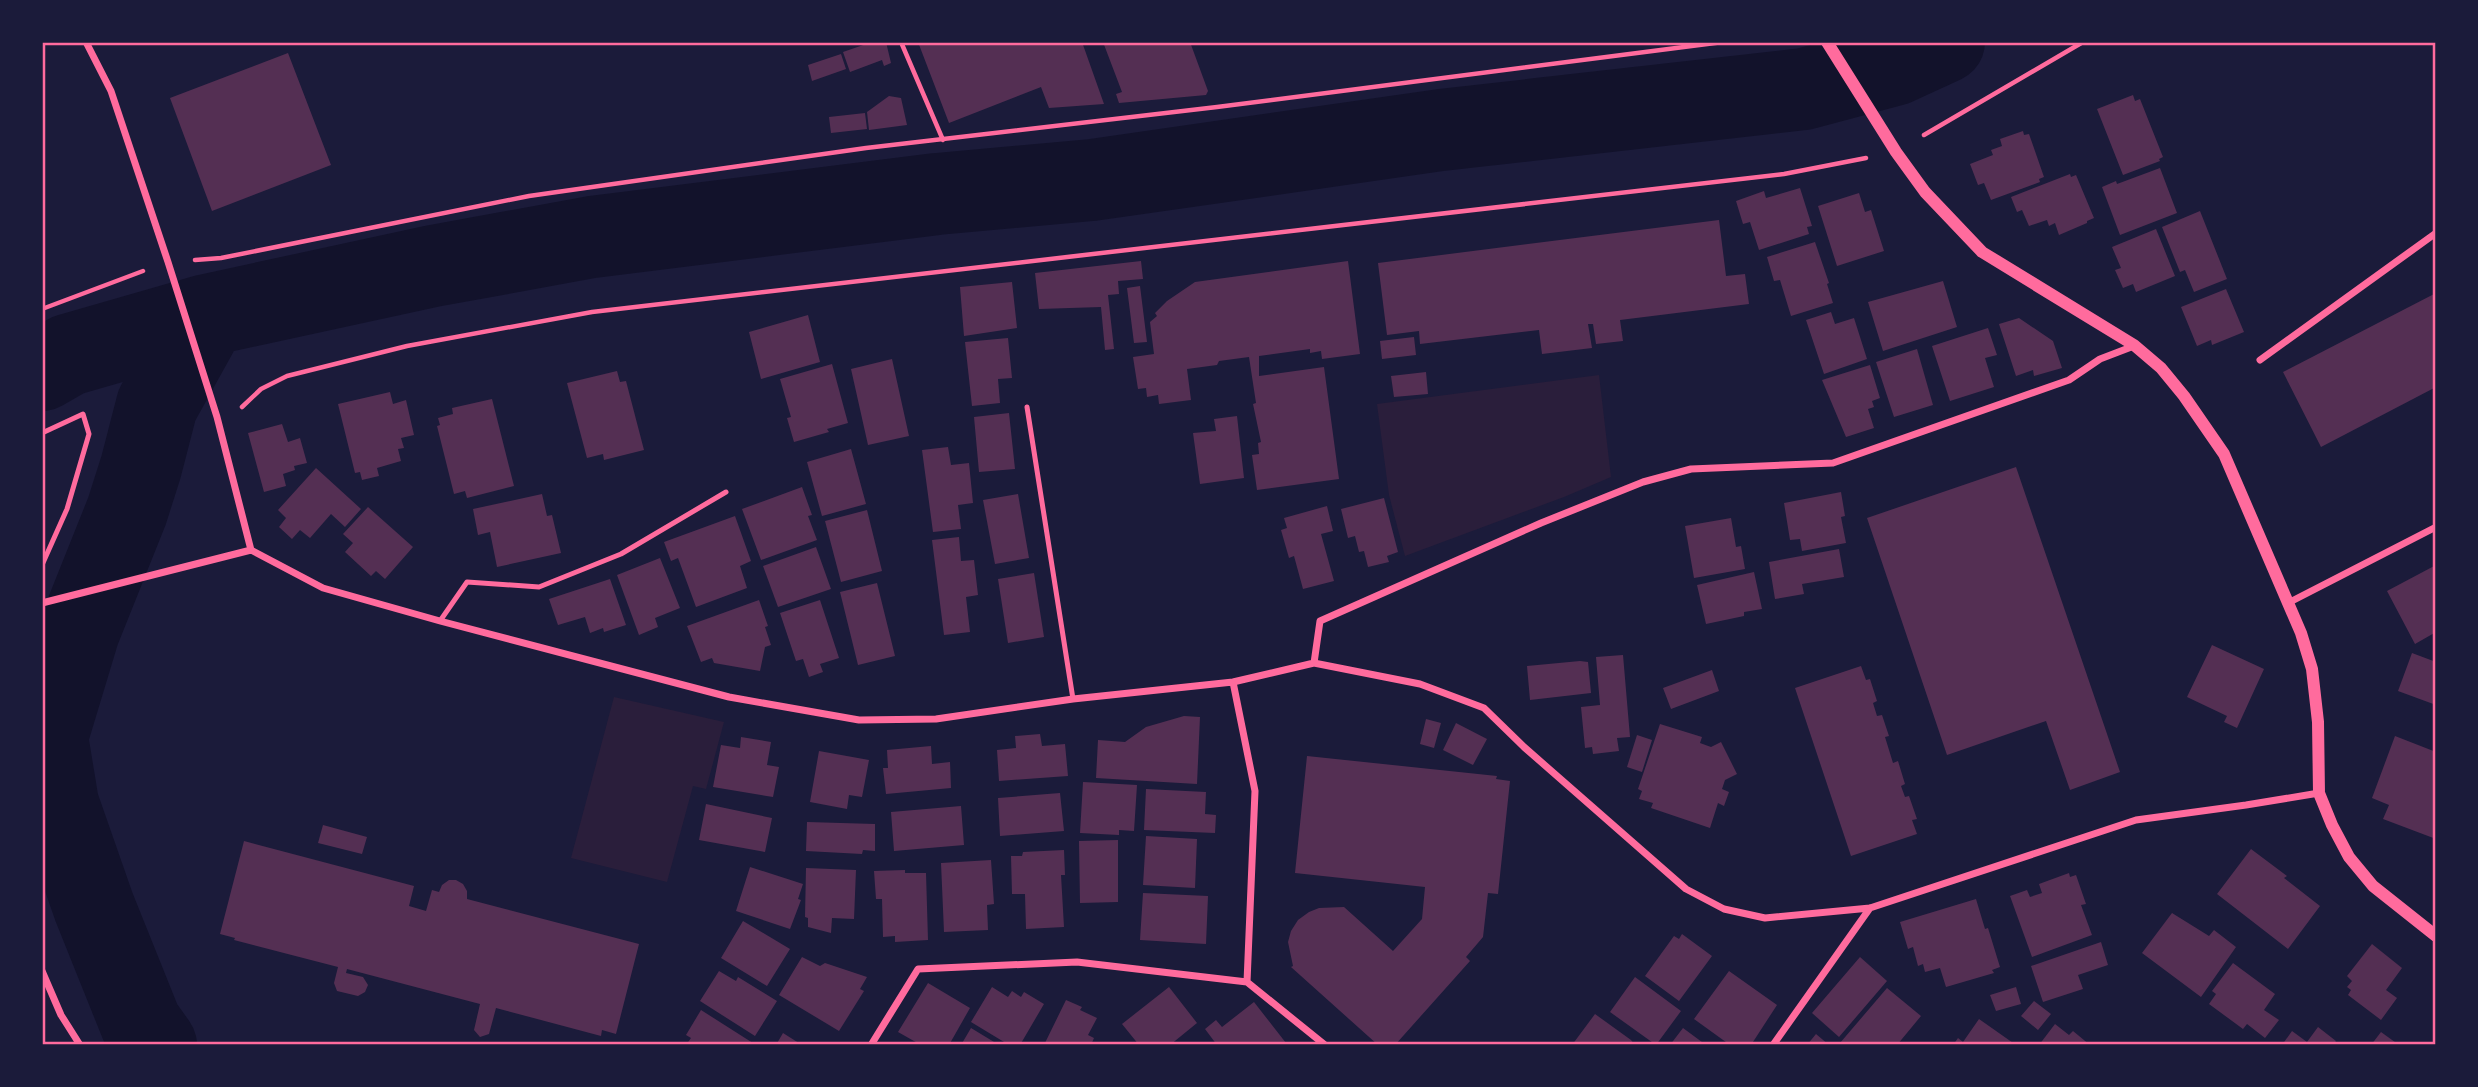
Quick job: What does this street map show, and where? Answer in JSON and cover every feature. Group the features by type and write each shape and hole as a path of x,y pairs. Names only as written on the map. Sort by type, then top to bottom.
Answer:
{"street":[{"path":"86,42 111,91 167,262 217,417 251,550"},
{"path":"1827,42 1925,192 1982,252 2134,345 2161,368 2185,396 2224,454 2301,633 2312,669 2318,722 2319,793 2349,857 2373,886 2436,936"},
{"path":"2260,360 2436,233"},
{"path":"1314,663 1320,621 1541,523 1643,482 1691,469 1833,463 2069,380 2100,359 2134,345"},
{"path":"2288,603 2436,527"},
{"path":"42,603 251,550 323,587 440,621 729,697 859,720 936,719 1073,699 1233,682 1314,663 1420,684 1483,708 1686,889 1724,909 1765,918 1870,908 2136,820 2246,806 2319,793"},
{"path":"1233,682 1255,791 1247,982"},
{"path":"1773,1045 1870,908"},
{"path":"871,1045 918,969 1077,962 1247,982 1325,1045"},
{"path":"42,971 61,1015 80,1045"}],"lane":[{"path":"1027,407 1073,699"},
{"path":"42,433 83,414 89,434 67,509 42,565"},
{"path":"440,621 467,582 539,587 621,554 726,492"}],"path":[{"path":"901,42 943,140"},
{"path":"42,309 167,262 221,258 529,196 866,148 1217,107 1723,42"},
{"path":"1924,135 2083,42"},
{"path":"220,428 261,389 287,376 407,346 592,312 1784,174 1867,158"}],"shaded area":[{"path":"1599,375 1611,477 1405,556 1389,495 1377,404"},
{"path":"614,697 724,722 706,789 693,786 667,882 571,858"}],"building":[{"path":"872,42 886,42 891,63 884,66 882,60 850,72 843,52"},
{"path":"918,42 1082,42 1104,104 1049,108 1041,87 949,123"},
{"path":"1103,42 1190,42 1208,91 1206,95 1119,103 1116,94 1122,92"},
{"path":"288,53 331,165 212,211 170,98"},
{"path":"841,54 846,69 812,81 808,65"},
{"path":"2133,95 2135,101 2140,99 2163,157 2160,161 2123,175 2097,109"},
{"path":"889,96 901,98 907,125 869,130 867,112"},
{"path":"865,113 867,129 831,133 829,117"},
{"path":"2023,131 2024,135 2029,134 2044,177 2039,179 2040,182 1991,200 1984,183 1978,185 1970,164 1993,155 1991,150 2002,146 2000,139"},
{"path":"2160,168 2177,213 2120,235 2102,187"},
{"path":"2070,174 2071,177 2076,175 2094,218 2059,235 2055,223 2049,226 2047,220 2029,226 2022,210 2017,212 2011,197"},
{"path":"1800,188 1812,226 1807,227 1809,234 1759,250 1750,222 1743,224 1736,201 1764,191 1766,198"},
{"path":"1859,193 1865,212 1871,210 1884,251 1837,266 1818,206"},
{"path":"2200,211 2227,279 2194,292 2185,270 2180,272 2162,227"},
{"path":"1719,220 1726,276 1745,274 1749,304 1620,320 1623,341 1596,344 1593,324 1588,324 1592,348 1542,354 1539,330 1420,344 1419,331 1387,335 1378,263"},
{"path":"2156,229 2175,276 2136,292 2133,284 2123,288 2115,270 2121,268 2112,247"},
{"path":"1815,242 1833,303 1791,316 1780,280 1774,281 1767,257"},
{"path":"1141,261 1143,279 1118,281 1119,294 1108,295 1114,349 1105,350 1101,307 1039,309 1035,273"},
{"path":"1348,261 1360,354 1322,359 1321,351 1310,353 1310,349 1259,356 1259,376 1324,367 1339,479 1257,490 1252,455 1259,454 1258,443 1261,442 1253,404 1256,403 1249,357 1187,369 1191,400 1159,404 1158,395 1147,397 1146,388 1138,389 1133,357 1154,354 1150,322 1157,316 1155,313 1167,301 1195,282"},
{"path":"1943,281 1957,327 1883,351 1868,302"},
{"path":"1012,282 1017,328 964,336 960,287"},
{"path":"1140,286 1147,342 1134,343 1127,288"},
{"path":"2226,289 2244,332 2212,345 2211,340 2197,346 2181,307"},
{"path":"2436,293 2436,387 2321,447 2283,372"},
{"path":"1831,312 1835,324 1854,318 1867,359 1824,374 1806,320"},
{"path":"808,315 820,362 761,379 749,332"},
{"path":"2019,318 2053,341 2062,368 2034,376 2033,370 2016,376 1999,324"},
{"path":"1988,328 1997,355 1985,358 1994,387 1950,401 1932,346"},
{"path":"1414,337 1416,355 1382,359 1380,341"},
{"path":"1008,338 1012,378 998,379 1000,403 972,406 965,342"},
{"path":"1917,349 1933,405 1894,417 1876,362"},
{"path":"892,359 909,436 868,445 851,369"},
{"path":"832,364 848,423 827,429 829,432 794,442 787,418 791,417 780,379"},
{"path":"1870,365 1880,398 1872,401 1874,407 1868,409 1874,428 1846,437 1822,380"},
{"path":"617,371 620,382 626,381 644,450 604,460 603,454 587,458 567,383"},
{"path":"1426,372 1428,394 1394,397 1391,376"},
{"path":"390,392 393,404 406,400 414,435 401,438 404,448 398,449 401,461 377,468 379,476 362,480 360,472 355,473 338,404"},
{"path":"492,399 514,486 467,498 465,491 454,494 437,426 440,425 438,418 453,414 452,408"},
{"path":"1009,413 1015,469 979,472 974,417"},
{"path":"1237,416 1244,478 1200,484 1193,433 1216,431 1214,419"},
{"path":"282,424 288,442 300,438 307,463 294,466 295,470 283,474 286,486 264,492 248,433"},
{"path":"948,447 951,465 969,463 973,503 958,505 961,529 933,532 922,450"},
{"path":"851,449 866,504 822,516 807,462"},
{"path":"2016,467 2120,772 2070,790 2046,721 1947,755 1867,518"},
{"path":"316,468 361,509 345,527 331,514 310,538 300,530 292,539 279,527 286,518 278,510"},
{"path":"802,487 812,515 808,516 817,540 761,560 742,509"},
{"path":"1841,492 1845,516 1841,517 1846,543 1802,551 1800,539 1790,540 1784,503"},
{"path":"542,494 547,516 552,515 561,553 497,567 490,532 478,535 473,509"},
{"path":"1018,494 1029,558 995,564 983,500"},
{"path":"1384,498 1398,552 1387,556 1389,562 1368,567 1364,551 1359,552 1355,536 1348,538 1341,509"},
{"path":"1327,506 1333,531 1321,534 1334,581 1303,589 1294,556 1289,558 1281,530 1287,528 1284,518"},
{"path":"368,507 413,547 385,579 376,571 371,576 345,552 353,543 343,534"},
{"path":"867,510 882,571 841,582 825,521"},
{"path":"735,516 751,561 740,566 747,588 696,607 678,558 671,561 664,542"},
{"path":"1731,518 1736,547 1741,546 1745,569 1694,578 1685,526"},
{"path":"959,537 961,561 974,560 978,595 966,597 970,632 944,635 932,540"},
{"path":"816,547 831,589 778,607 763,566"},
{"path":"1839,549 1844,577 1802,584 1804,594 1775,599 1769,562"},
{"path":"660,558 680,608 655,618 658,627 639,635 617,575"},
{"path":"2436,565 2436,632 2415,644 2387,591"},
{"path":"1754,572 1762,609 1744,612 1744,616 1706,624 1697,585"},
{"path":"1034,573 1044,637 1008,643 998,579"},
{"path":"610,579 626,625 590,633 585,617 558,625 549,599"},
{"path":"877,583 895,656 858,665 840,592"},
{"path":"759,600 771,645 765,647 760,671 714,663 712,658 701,662 687,626"},
{"path":"820,600 839,658 820,664 823,672 809,677 803,659 796,661 780,613"},
{"path":"2212,645 2264,669 2237,728 2224,722 2227,716 2187,697"},
{"path":"2412,653 2436,662 2436,705 2398,691"},
{"path":"1623,655 1630,737 1617,738 1619,751 1593,754 1592,747 1585,748 1581,707 1600,705 1596,657"},
{"path":"1588,662 1591,693 1530,700 1527,666"},
{"path":"1861,666 1866,680 1870,679 1877,701 1873,703 1877,716 1882,715 1889,736 1885,737 1893,763 1898,761 1905,784 1901,786 1905,797 1909,796 1917,819 1912,820 1917,834 1851,856 1795,688"},
{"path":"1712,670 1719,691 1671,709 1663,688"},
{"path":"1184,716 1200,717 1197,784 1096,778 1098,740 1125,742 1146,727"},
{"path":"1426,719 1441,723 1434,748 1420,744"},
{"path":"1456,723 1487,739 1473,765 1443,750"},
{"path":"1660,724 1702,737 1700,743 1711,747 1721,742 1737,774 1725,780 1722,789 1729,792 1724,806 1718,803 1710,828 1651,808 1653,803 1639,799 1642,791 1638,789"},
{"path":"1040,734 1042,746 1065,744 1068,776 999,781 997,750 1016,748 1015,736"},
{"path":"1637,735 1652,740 1642,772 1627,767"},
{"path":"2395,736 2436,752 2436,839 2383,819 2389,805 2372,798"},
{"path":"741,737 771,742 767,765 779,767 773,797 713,787 721,745 740,748"},
{"path":"931,746 932,764 950,762 951,788 886,794 883,768 888,768 887,750"},
{"path":"819,751 869,760 862,797 849,795 847,809 810,802"},
{"path":"1307,756 1497,776 1496,779 1510,781 1498,894 1488,893 1483,937 1466,957 1470,961 1395,1045 1378,1045 1291,967 1293,966 1288,942 1291,931 1298,920 1319,908 1344,907 1393,951 1422,919 1425,887 1295,873"},
{"path":"1083,782 1137,785 1134,831 1119,830 1119,835 1080,833"},
{"path":"1146,789 1206,792 1205,814 1216,815 1215,833 1144,830"},
{"path":"1060,793 1064,831 1000,836 998,798"},
{"path":"706,804 772,818 765,852 699,840"},
{"path":"961,806 964,845 894,851 891,812"},
{"path":"807,822 875,824 875,851 863,850 862,854 806,851"},
{"path":"323,825 367,837 362,854 318,843"},
{"path":"1146,836 1197,839 1195,888 1143,885"},
{"path":"1118,840 1118,902 1080,903 1079,841"},
{"path":"244,841 414,886 409,906 426,911 432,890 439,892 442,885 449,880 456,880 463,884 467,899 639,944 616,1034 602,1030 601,1036 496,1008 489,1034 480,1037 474,1030 480,1004 347,969 346,973 363,977 368,985 365,992 358,996 337,991 334,983 338,967 220,934"},
{"path":"2251,849 2287,876 2284,878 2320,906 2288,949 2217,894"},
{"path":"1064,850 1065,875 1061,875 1064,927 1026,929 1025,894 1012,894 1011,856 1022,856 1023,852"},
{"path":"991,860 994,904 987,905 988,930 944,932 941,863"},
{"path":"750,867 803,884 798,899 801,900 790,929 736,911"},
{"path":"806,868 856,870 854,919 832,918 831,933 808,927 808,918 805,917"},
{"path":"905,870 905,873 926,873 928,940 895,942 895,936 883,937 882,899 876,899 874,871"},
{"path":"2069,873 2070,877 2076,875 2086,904 2081,905 2092,935 2032,957 2010,896 2027,890 2030,897 2042,893 2039,884"},
{"path":"1143,893 1208,896 1206,944 1140,940"},
{"path":"1976,899 2000,967 1992,970 1994,973 1946,987 1940,968 1925,972 1923,964 1918,966 1913,947 1908,949 1900,922"},
{"path":"2172,913 2209,936 2214,930 2236,947 2201,997 2142,953"},
{"path":"743,921 790,949 767,986 721,958"},
{"path":"1682,934 1712,956 1679,1001 1645,976 1674,936 1679,939"},
{"path":"2101,942 2108,965 2078,975 2083,989 2043,1002 2031,966"},
{"path":"2372,944 2402,968 2386,990 2397,998 2381,1020 2348,995 2351,990 2347,987 2352,981 2347,976"},
{"path":"802,957 820,966 825,963 867,977 860,989 864,991 839,1031 779,995"},
{"path":"1860,957 1887,981 1839,1037 1812,1013"},
{"path":"2233,963 2275,994 2264,1010 2279,1020 2265,1038 2247,1024 2243,1029 2209,1004 2216,994 2212,991"},
{"path":"719,971 736,981 738,977 777,1001 755,1036 700,1001"},
{"path":"1729,971 1777,1005 1751,1045 1730,1045 1694,1019"},
{"path":"1635,977 1681,1011 1656,1045 1610,1012"},
{"path":"928,983 970,1008 949,1045 921,1045 898,1032"},
{"path":"992,987 1008,997 1012,991 1021,997 1024,992 1044,1004 1020,1045 1009,1045 971,1022"},
{"path":"1169,987 1197,1023 1170,1045 1139,1045 1122,1024"},
{"path":"2016,987 2021,1004 1996,1011 1990,995"},
{"path":"1887,988 1921,1016 1897,1045 1842,1045 1840,1043"},
{"path":"1066,1000 1097,1018 1088,1035 1094,1038 1091,1045 1044,1045"},
{"path":"2034,1001 2051,1014 2038,1030 2021,1016"},
{"path":"1254,1002 1286,1043 1217,1045 1205,1029 1216,1020 1222,1027"},
{"path":"701,1010 756,1045 686,1045 691,1038 686,1035"},
{"path":"1595,1014 1631,1040 1635,1045 1572,1045"},
{"path":"1979,1019 2016,1045 1953,1045 1958,1038 1963,1042"},
{"path":"2055,1024 2069,1035 2073,1031 2090,1045 2039,1045"},
{"path":"2318,1027 2336,1041 2333,1045 2282,1045 2292,1031 2307,1042"},
{"path":"971,1028 999,1045 961,1045"},
{"path":"1683,1028 1706,1045 1670,1045"},
{"path":"2381,1032 2399,1045 2371,1045"},
{"path":"783,1033 802,1045 776,1045"},
{"path":"1816,1034 1829,1045 1807,1045"}],"waterway":[{"path":"42,370 68,355 207,315 433,266 592,237 937,194 1092,180 1441,130 1804,89 1894,65 1944,42"},
{"path":"156,1045 141,1024 94,907 58,804 47,737 79,631 127,511 157,405 207,315"}]}
